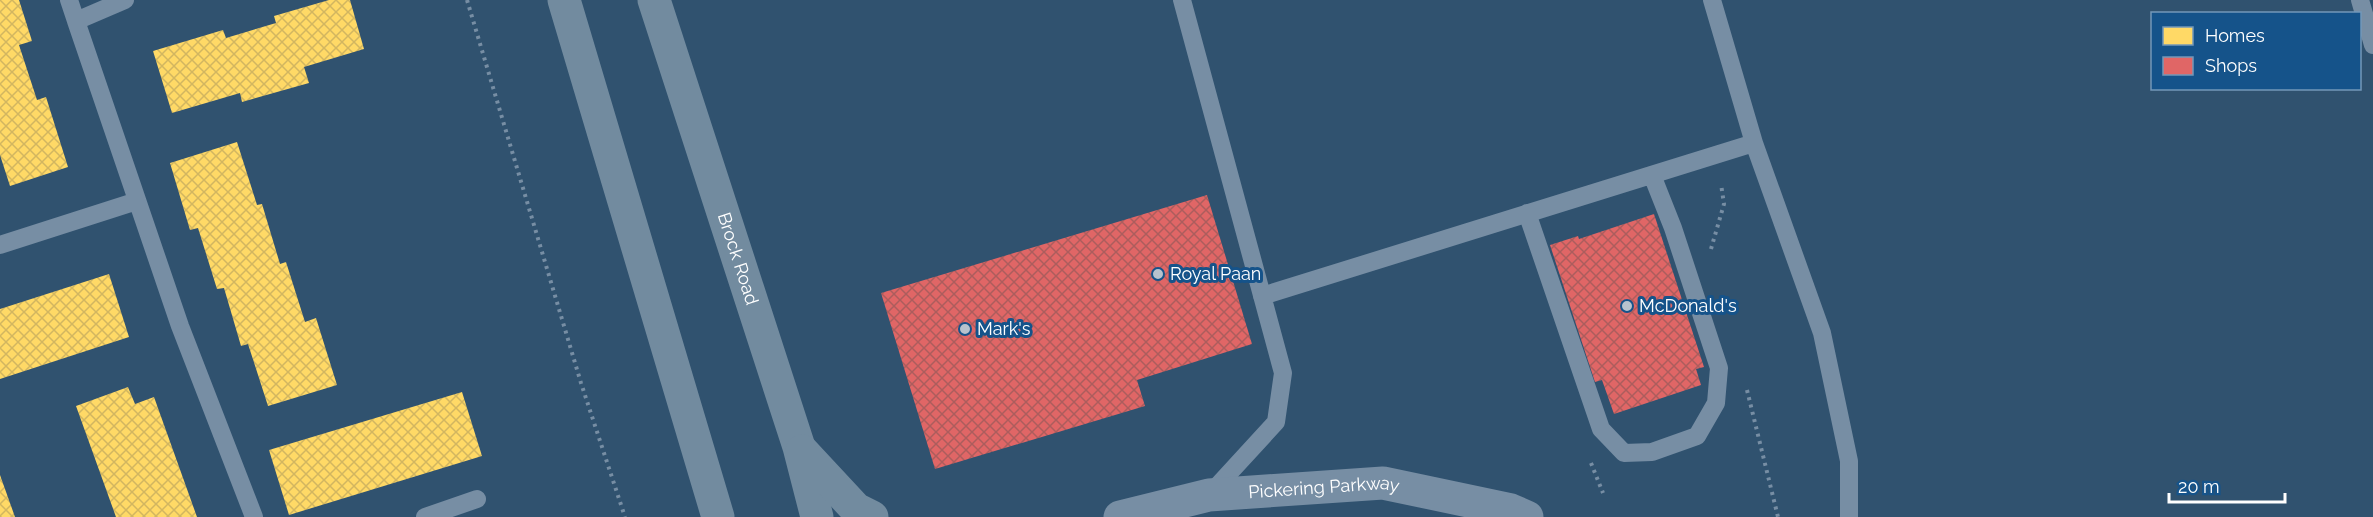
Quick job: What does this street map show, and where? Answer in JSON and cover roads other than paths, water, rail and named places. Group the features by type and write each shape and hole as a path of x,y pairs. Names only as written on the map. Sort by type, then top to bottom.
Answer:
{"main road":[{"path":"564,0 715,514"},
{"name":"Brock Road","path":"654,0 799,447 817,517"},
{"path":"799,447 856,509 872,517"}],"street":[{"name":"Pickering Parkway","path":"1120,517 1209,495 1383,483 1511,510 1527,517"}],"lane":[{"path":"69,0 188,348 254,517"},
{"path":"76,21 124,0"},
{"path":"1182,0 1283,373 1276,422 1209,495"},
{"path":"1712,0 1754,143 1822,333 1849,461 1849,517"},
{"path":"2360,0 2373,45"},
{"path":"1262,296 1754,143"},
{"path":"1527,213 1601,429 1624,453 1652,453 1696,436 1716,403 1719,368 1673,228 1652,175"},
{"path":"0,245 137,201"},
{"path":"425,517 477,499"}],"place":[{"name":"Royal Paan","path":"1158,274"},
{"name":"McDonald's","path":"1627,306"},
{"name":"Mark's","path":"965,329"}]}
